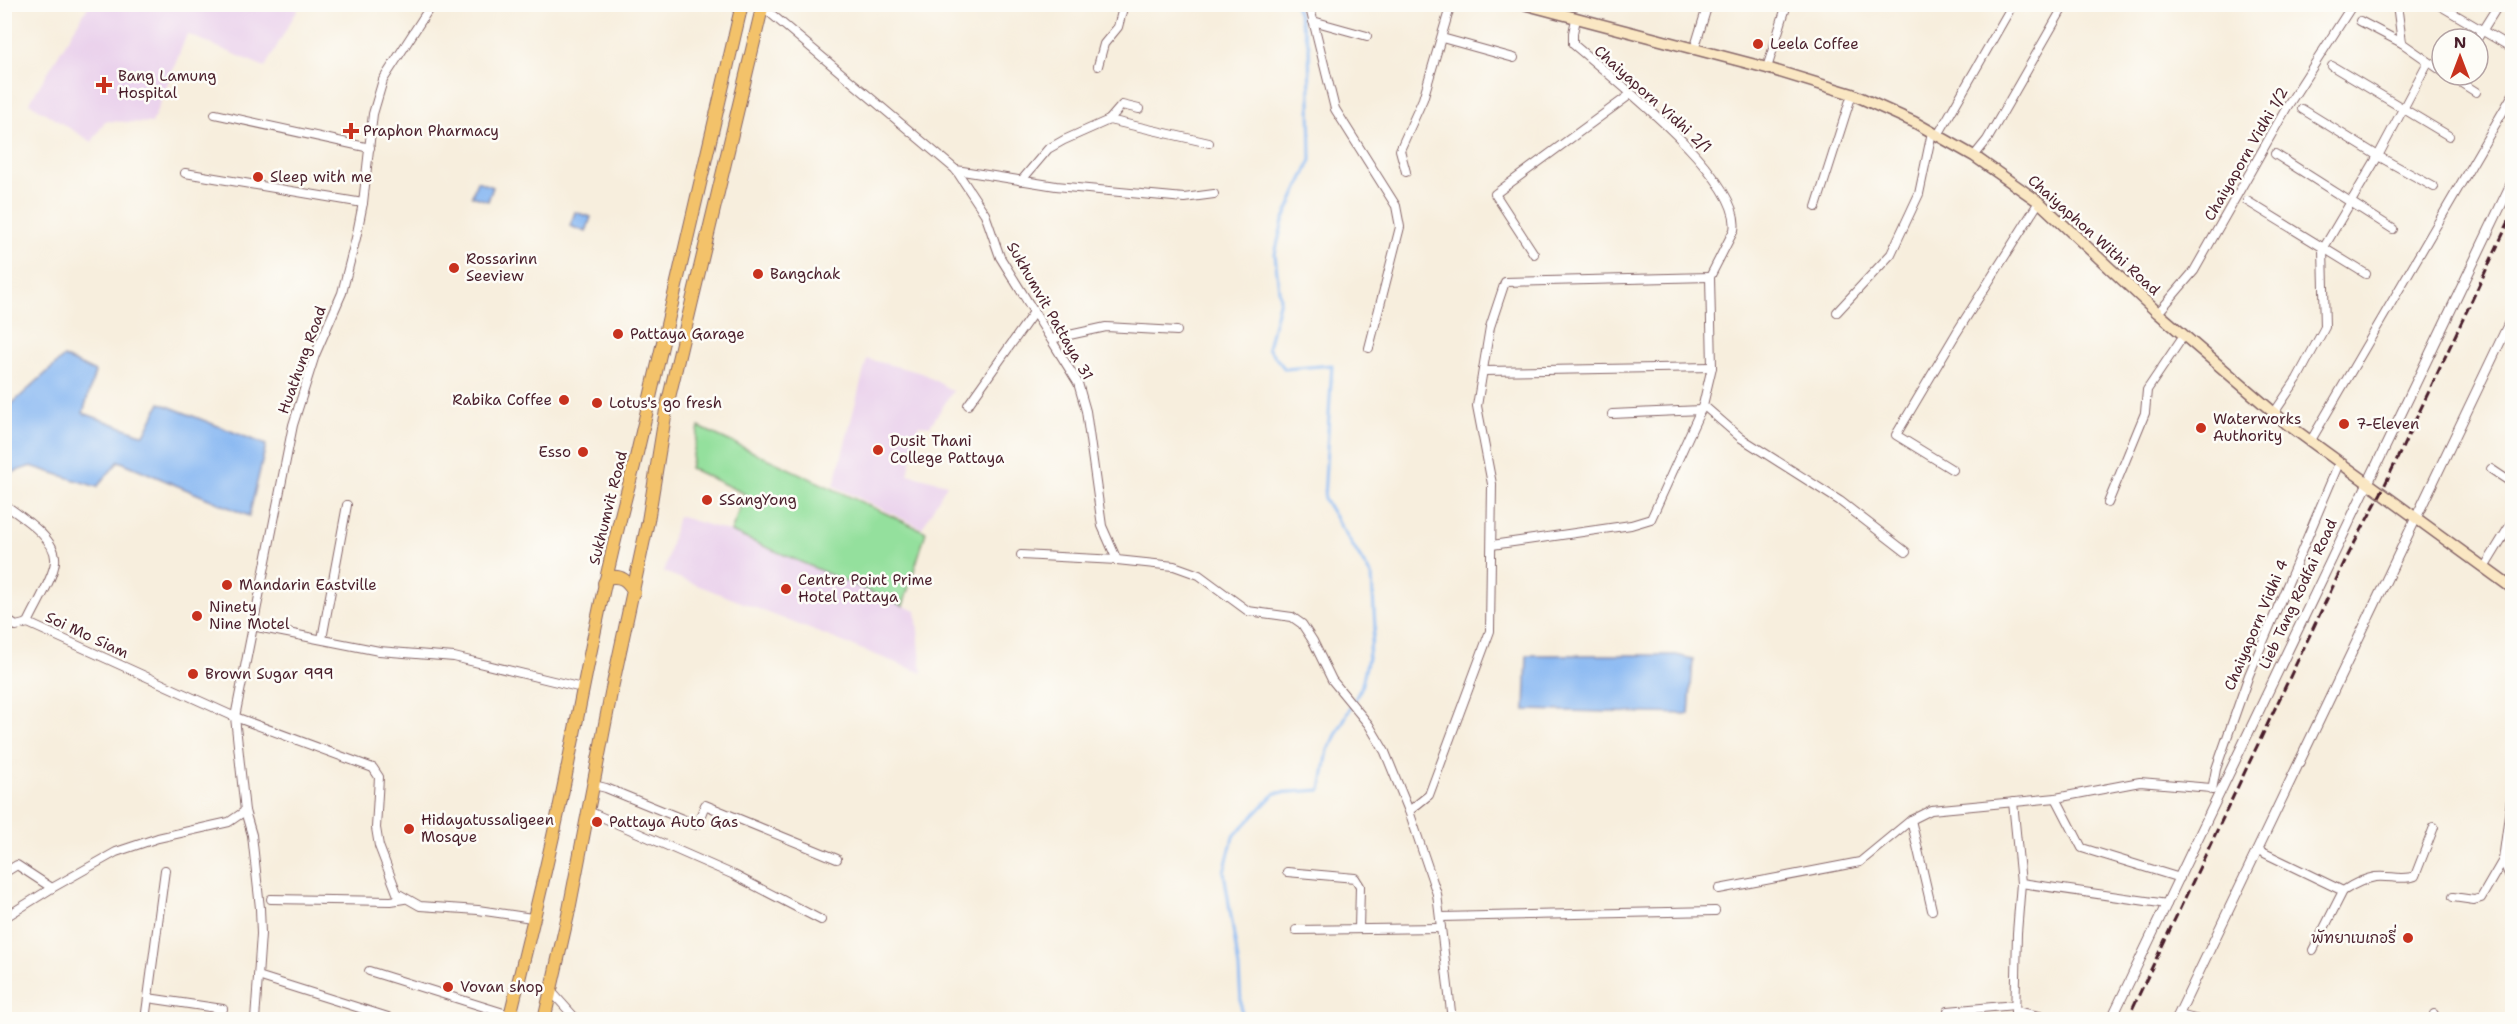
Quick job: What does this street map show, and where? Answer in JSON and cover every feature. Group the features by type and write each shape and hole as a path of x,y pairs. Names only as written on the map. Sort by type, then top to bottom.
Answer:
{"highway":[{"name":"Sukhumvit Road","path":"510,1017 571,750 604,583 634,466 742,4"},
{"path":"544,1020 634,592 666,410 763,6"},
{"path":"604,583 608,578 618,577 628,581 634,592"}],"main road":[{"name":"Chaiyaphon Withi Road","path":"1523,4 1767,68 1852,94 1883,107 1974,156 2039,202 2158,313 2310,442 2512,588"}],"street":[{"name":"Huathung Road","path":"255,1020 261,934 260,908 252,835 245,811 235,717 293,425 315,355 342,293 363,203 373,114 383,80 432,4"},
{"path":"1098,66 1104,44 1118,27 1125,4"},
{"path":"1309,4 1335,109 1396,206 1400,227 1369,348"},
{"path":"1407,172 1400,150 1423,99 1451,4"},
{"path":"1694,50 1708,4"},
{"path":"1767,68 1787,4"},
{"path":"1837,312 1891,254 1919,194 1935,134 2013,4"},
{"path":"1974,156 1987,140 2065,4"},
{"name":"Chaiyaporn Vidhi 1/2","path":"2158,313 2194,271 2287,107 2353,4"},
{"path":"2397,4 2402,43"},
{"path":"2485,27 2499,4"},
{"path":"2439,5 2478,27"},
{"name":"Sukhumvit Pattaya 31","path":"763,6 956,170 985,214 1000,257 1078,383 1086,411 1102,526 1118,560"},
{"name":"Chaiyaporn Vidhi 2/1","path":"1492,545 1631,525 1651,519 1702,407 1712,367 1710,277 1736,222 1730,202 1707,166 1630,93 1573,44 1576,19"},
{"path":"1313,21 1367,36"},
{"path":"2274,413 2325,327 2323,249 2378,156 2428,62 2402,43 2360,21"},
{"path":"2490,34 2512,48"},
{"path":"1442,38 1514,58"},
{"path":"2332,66 2449,136"},
{"path":"2468,87 2476,92"},
{"path":"1534,254 1495,194 1630,93"},
{"path":"1816,207 1852,94"},
{"path":"2310,442 2512,96"},
{"path":"1021,181 1048,149 1109,120 1122,105 1139,109"},
{"path":"2302,109 2434,188"},
{"path":"215,114 370,148"},
{"path":"1109,120 1209,143"},
{"path":"2275,154 2393,230"},
{"path":"956,170 1056,186 1184,198 1214,194"},
{"path":"186,173 363,203"},
{"name":"Lieb Tang Rodfai Road","path":"2111,1020 2512,182"},
{"path":"2247,201 2366,274"},
{"path":"1953,470 1896,435 1957,332 2039,202"},
{"path":"1409,811 1429,795 1490,631 1492,484 1477,406 1490,327 1504,282 1710,277"},
{"path":"968,405 1034,312"},
{"path":"2199,1020 2177,1017 2512,317"},
{"path":"1051,339 1106,327 1176,330"},
{"path":"2108,503 2145,413 2147,390 2184,335"},
{"path":"1483,371 1712,367"},
{"path":"1612,414 1702,407 1741,438 1840,501 1906,552"},
{"name":"Chaiyaporn Vidhi 4","path":"2211,788 2231,721 2249,675 2339,463"},
{"path":"2491,469 2512,483"},
{"name":"Soi Mo Siam","path":"4,504 38,530 54,553 55,563 52,573 28,622 235,717 373,768 379,777 376,828 379,846 397,893 404,898"},
{"path":"322,639 347,505"},
{"path":"2484,568 2512,522"},
{"path":"1021,555 1118,560 1174,566 1199,575 1248,611 1292,617 1302,624 1332,681 1364,718 1385,752 1409,811 1437,894 1452,1020"},
{"path":"4,618 16,626 28,622"},
{"path":"252,626 379,651 454,657 582,688"},
{"path":"1719,888 1860,862 1911,820 1931,810 2056,798 2140,782 2211,788 2217,800"},
{"path":"594,785 697,825 705,805 837,859"},
{"path":"2453,897 2474,900 2481,898 2503,860 2512,792"},
{"path":"2056,798 2082,848 2180,878"},
{"path":"2013,802 2022,884 2017,933 2015,1012"},
{"path":"4,918 116,852 158,838 229,822 245,811"},
{"path":"588,811 744,880 821,920"},
{"path":"1911,820 1932,910"},
{"path":"2313,950 2343,891 2352,885 2375,877 2409,878 2415,876 2434,827"},
{"path":"2258,850 2343,891"},
{"path":"2503,860 2512,882"},
{"path":"4,873 17,865 52,888"},
{"path":"145,1020 165,870"},
{"path":"1287,872 1355,878 1360,886 1359,929"},
{"path":"2022,884 2167,904"},
{"path":"271,899 391,901 404,898 420,906 478,910 532,918"},
{"path":"1441,917 1715,912"},
{"path":"1296,930 1441,928"},
{"path":"369,971 510,1017"},
{"path":"258,976 388,1017"},
{"path":"551,991 577,1020"},
{"path":"148,998 223,1009"},
{"path":"1948,1011 2015,1012 2060,1020"}],"shaded area":[{"name":"Bang Lamung Hospital","path":"89,5 300,5 265,67 187,34 152,123 105,121 92,142 29,103"},
{"name":"Dusit Thani College Pattaya","path":"867,359 922,373 953,391 930,426 919,425 908,474 947,484 922,528 834,486"},
{"name":"Centre Point Prime Hotel Pattaya","path":"678,516 731,532 916,611 922,673 664,572"}],"green space":[{"path":"699,427 926,532 903,606 731,532 745,494 690,468"}],"water":[{"path":"477,181 493,187 488,201 472,196"},
{"path":"575,212 591,217 586,232 570,226"},
{"path":"64,357 95,372 83,413 144,435 160,403 266,445 249,516 119,461 97,487 31,466 5,475 5,410"},
{"path":"1527,655 1676,655 1693,659 1689,714 1525,710"}],"waterway":[{"path":"1242,1020 1239,968 1224,872 1233,837 1275,793 1321,790 1328,750 1361,688 1375,627 1372,577 1324,499 1332,365 1285,369 1268,348 1280,299 1275,254 1283,221 1311,160 1309,46 1295,4"}],"railway":[{"path":"2127,1020 2512,215"}],"place":[{"name":"Leela Coffee","path":"1758,44"},
{"name":"Bang Lamung Hospital","path":"104,85"},
{"name":"Praphon Pharmacy","path":"351,131"},
{"name":"Sleep with me","path":"258,177"},
{"name":"Rossarinn Seeview","path":"454,268"},
{"name":"Bangchak","path":"758,274"},
{"name":"Pattaya Garage","path":"618,334"},
{"name":"Rabika Coffee","path":"564,400"},
{"name":"Lotus's go fresh","path":"597,403"},
{"name":"7-Eleven","path":"2344,424"},
{"name":"Waterworks Authority","path":"2201,428"},
{"name":"Dusit Thani College Pattaya","path":"878,450"},
{"name":"Esso","path":"583,452"},
{"name":"SSangYong","path":"707,500"},
{"name":"Mandarin Eastville","path":"227,585"},
{"name":"Centre Point Prime Hotel Pattaya","path":"786,589"},
{"name":"Ninety Nine Motel","path":"197,616"},
{"name":"Brown Sugar 999","path":"193,674"},
{"name":"Pattaya Auto Gas","path":"597,822"},
{"name":"Hidayatussaligeen Mosque","path":"409,829"},
{"name":"พัทยาเบเกอรี่","path":"2408,938"},
{"name":"Vovan shop","path":"448,987"}]}
